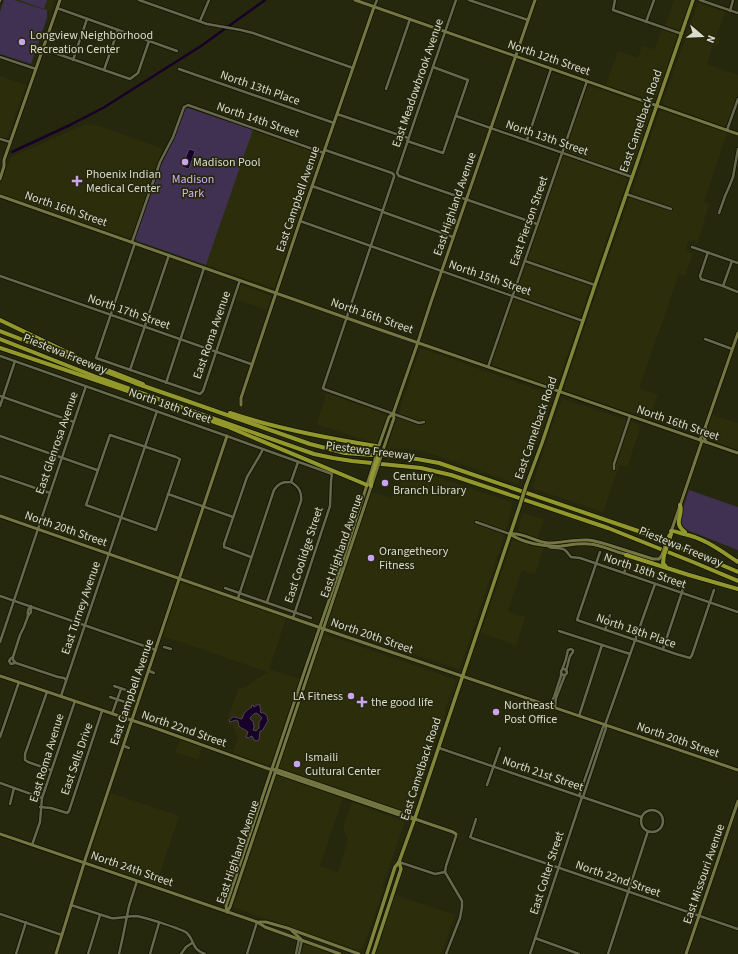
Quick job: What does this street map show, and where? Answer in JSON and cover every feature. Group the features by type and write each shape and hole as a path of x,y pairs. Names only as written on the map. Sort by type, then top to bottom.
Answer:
{"highway":[{"path":"0,320 92,364 136,380 156,390"},
{"name":"Piestewa Freeway","path":"0,331 88,366 310,444 357,454 417,459 444,465 644,533 738,572"},
{"name":"Piestewa Freeway","path":"0,339 99,378 314,454 352,461 416,467 451,475 608,528 680,556 738,581"},
{"path":"0,348 132,393 152,397"},
{"path":"187,401 211,406 275,427 380,449 371,479 371,486"},
{"path":"184,408 206,419 366,485"},
{"path":"680,505 682,509 678,521 682,530 687,534"},
{"path":"668,568 662,561 671,533 676,531 687,534 714,546 738,562"},
{"path":"626,555 738,589"}],"main road":[{"name":"East Camelback Road","path":"367,954 395,867 399,862 415,819 526,486 693,0"},
{"name":"East Camelback Road","path":"374,954 401,869 399,862"}],"street":[{"path":"0,179 10,142 60,0"},
{"path":"139,0 150,2 207,24 253,33 353,68"},
{"path":"200,21 209,0"},
{"name":"North 12th Street","path":"355,0 738,134"},
{"name":"East Campbell Avenue","path":"241,404 240,398 251,364 377,0"},
{"name":"East Meadowbrook Avenue","path":"456,0 397,173 400,176 466,200"},
{"path":"469,0 528,20"},
{"name":"East Highland Avenue","path":"380,449 394,418 393,414 535,0"},
{"path":"616,0 613,10 682,34"},
{"path":"646,22 654,0"},
{"path":"700,0 738,13"},
{"path":"730,10 733,0"},
{"path":"57,8 177,51"},
{"path":"73,60 87,19"},
{"path":"386,89 410,19"},
{"path":"104,70 118,30"},
{"path":"42,49 130,80 138,73 149,41"},
{"path":"0,57 36,69"},
{"path":"337,114 443,153 468,80 433,67"},
{"name":"North 13th Place","path":"179,69 334,123"},
{"path":"527,140 551,69"},
{"name":"East Pierson Street","path":"488,366 587,81"},
{"path":"727,130 738,99"},
{"name":"North 14th Street","path":"133,242 160,162 173,137 184,107 188,105 394,175 383,211"},
{"name":"North 13th Street","path":"456,116 632,177"},
{"path":"0,139 10,142"},
{"path":"719,213 733,177 738,149"},
{"path":"0,164 4,160"},
{"path":"312,186 453,237"},
{"path":"626,194 671,210"},
{"name":"North 16th Street","path":"0,196 559,392 738,453"},
{"path":"466,200 537,224"},
{"path":"383,211 323,388 324,390 419,423 424,422"},
{"name":"North 15th Street","path":"300,221 583,321"},
{"path":"133,242 111,315 96,358 166,383 204,267"},
{"path":"692,247 738,263"},
{"path":"708,252 700,278 738,292"},
{"path":"130,370 169,255"},
{"path":"525,260 595,285"},
{"path":"723,286 732,261"},
{"name":"North 17th Street","path":"0,276 251,364"},
{"name":"East Roma Avenue","path":"166,383 200,394 203,391 240,280"},
{"path":"671,533 704,429 738,333"},
{"path":"705,339 732,349"},
{"name":"North 18th Street","path":"0,356 332,474"},
{"path":"0,406 1,397 15,362"},
{"name":"East Glenrosa Avenue","path":"0,642 86,386"},
{"path":"1,397 74,422"},
{"name":"East Turney Avenue","path":"61,696 157,411"},
{"name":"East Highland Avenue","path":"380,449 389,417 393,414"},
{"path":"614,469 614,464 630,416"},
{"path":"705,428 704,437 706,442"},
{"path":"110,435 145,447 180,459 156,530 86,505 110,435"},
{"path":"0,436 97,470"},
{"name":"East Campbell Avenue","path":"56,954 227,436"},
{"path":"251,557 224,547 247,477 263,449"},
{"path":"291,482 298,462"},
{"name":"East Highland Avenue","path":"345,560 366,485 376,466"},
{"name":"East Coolidge Street","path":"293,618 330,506 332,474"},
{"path":"0,476 50,493"},
{"path":"238,598 274,490 282,483 291,482 299,489 302,496 301,501 267,602"},
{"path":"366,485 371,486"},
{"name":"East Highland Avenue","path":"227,912 244,866 290,723 371,486"},
{"path":"168,494 233,517"},
{"name":"North 20th Street","path":"0,516 738,770"},
{"name":"North 18th Street","path":"476,522 510,534 515,538 534,544 564,550 573,557 738,612"},
{"name":"North 18th Street","path":"510,534 516,533 548,543 590,540 610,545 653,560 659,559 664,555"},
{"name":"North 18th Street","path":"547,546 589,544 655,563 662,561"},
{"path":"596,564 600,552"},
{"path":"576,553 578,558"},
{"path":"624,573 628,562"},
{"name":"North 18th Place","path":"596,564 577,620 605,630 690,658 710,602"},
{"path":"663,649 686,580"},
{"name":"East Colter Street","path":"530,954 602,727 605,725 655,584"},
{"path":"225,588 311,618"},
{"path":"710,602 714,590"},
{"path":"0,596 156,650"},
{"path":"31,606 32,610 20,635 13,660 66,680"},
{"path":"605,630 610,615"},
{"path":"559,631 630,654"},
{"path":"579,716 602,645"},
{"path":"164,647 171,649"},
{"path":"549,706 554,697 568,655 568,650 571,648 573,652 570,656 566,673 556,698 555,708"},
{"path":"149,671 154,673"},
{"path":"562,672 566,671"},
{"path":"562,672 562,675 565,675"},
{"name":"North 22nd Street","path":"0,676 456,834"},
{"path":"0,737 19,682"},
{"path":"114,686 129,691"},
{"path":"112,714 122,689"},
{"path":"46,692 25,754 25,760 51,770"},
{"path":"110,697 125,702"},
{"name":"East Roma Avenue","path":"32,845 40,822 40,807 42,798 75,701"},
{"name":"East Sells Drive","path":"40,807 67,813 102,711"},
{"name":"East Highland Avenue","path":"227,912 226,906 239,865 272,769 290,723"},
{"path":"124,746 129,748"},
{"name":"North 21st Street","path":"439,748 641,817"},
{"path":"487,785 500,748"},
{"path":"0,783 42,798"},
{"path":"10,804 14,788"},
{"name":"East Missouri Avenue","path":"686,954 738,801"},
{"path":"653,809 657,810 662,816 663,823 659,829 652,832 648,831 643,827 641,817 646,811 653,809"},
{"name":"North 22nd Street","path":"476,818 470,837 738,929"},
{"path":"608,954 648,831"},
{"name":"North 24th Street","path":"0,834 257,922 265,927 340,954"},
{"path":"446,954 460,917 462,907 462,901 445,872 456,834"},
{"path":"399,862 435,874 445,872"},
{"path":"239,865 244,866"},
{"path":"118,954 126,917 137,881"},
{"path":"71,905 108,917 141,917 159,922 186,933 191,938 194,947 198,951 205,954"},
{"path":"0,914 62,935"},
{"path":"88,954 100,915"},
{"path":"16,954 26,922"},
{"path":"150,954 159,922"},
{"path":"249,954 257,922"},
{"name":"North 24th Street","path":"257,922 266,922 300,932 360,954"},
{"path":"287,928 294,932 301,940 299,954"},
{"path":"300,932 311,943"},
{"path":"535,938 579,954"},
{"path":"296,954 301,940"},
{"path":"181,954 186,947 192,943"}],"shaded area":[{"path":"14,0 55,0 51,11 46,9 45,11"},
{"path":"674,0 690,0 680,30 665,26"},
{"path":"698,3 725,12 716,37 720,38 718,46 713,45 707,64 738,75 738,94 727,125 724,127 664,105 663,102"},
{"path":"662,29 678,34 656,99 653,101 606,85 618,51 638,58 642,46 655,49"},
{"path":"0,76 26,85 7,138 5,139 0,137"},
{"path":"588,85 650,107 651,113 631,172 629,174 564,151"},
{"path":"660,110 727,133 704,202 709,204 704,220 705,221 697,242 692,240 686,245 688,252 693,253 685,276 679,274 639,388 658,395 649,419 564,390 564,388"},
{"name":"Phoenix Indian Medical Center","path":"86,124 99,126 163,149 132,237 130,238 0,193 0,185 11,157"},
{"path":"253,130 319,153 320,155 274,288 206,265"},
{"path":"189,149 195,151 189,169 182,167"},
{"path":"563,155 628,178 592,282 527,259"},
{"path":"526,262 591,285 580,317 515,294"},
{"path":"241,285 271,296 267,310 235,299"},
{"path":"514,299 579,322 556,387 491,365"},
{"path":"420,349 553,396 537,443 529,457 518,484 420,450 387,448"},
{"path":"327,393 387,415 377,444 317,424"},
{"path":"562,399 641,425 627,467 619,465 603,512 532,488"},
{"path":"712,415 738,423 738,450 706,439"},
{"path":"405,471 441,478 513,503 504,536 459,669 330,626 328,623 371,492 391,499 398,491"},
{"path":"523,513 544,520 537,538 519,532 518,530"},
{"path":"516,539 544,548 535,574 522,570 508,611 525,617 516,645 481,633 512,541"},
{"path":"182,583 286,618 269,669 300,679 272,763 268,765 233,753 238,738 232,725 229,724 227,720 239,688 244,688 268,672 163,636 180,585"},
{"path":"324,634 454,679 456,681 445,709 445,715 440,726 433,751 426,766 412,813 410,814 279,768"},
{"path":"259,704 261,713 264,713 267,716 268,721 262,731 260,731 259,740 256,741 251,736 249,738 246,737 248,732 239,727 238,721 229,721 233,717 242,719 244,713 252,707 251,706 253,705 254,707","holes":["254,714 258,714 262,718 259,722 259,728 256,731 253,730 253,721 250,718"]},
{"path":"180,740 202,747 198,760 175,752"},
{"path":"277,775 343,798 320,866 338,872 348,840 343,829 352,802 405,822 382,887 384,888 363,948 358,950 233,907"},
{"path":"110,793 179,816 156,884 89,860"},
{"path":"395,895 455,915 441,954 376,954"},
{"path":"304,945 309,945 331,954 301,954"}],"green space":[{"path":"4,0 14,0 47,10 47,18 31,64 0,54 0,12"},
{"path":"19,0 47,0 44,9"},
{"name":"Madison Park","path":"188,108 253,130 206,265 135,239 160,167 174,138 185,109"},
{"path":"689,490 738,507 738,550 682,528 679,520"}],"waterway":[{"path":"12,152 103,108 201,46 265,0"}],"place":[{"name":"Longview Neighborhood Recreation Center","path":"22,42"},
{"name":"Madison Pool","path":"185,162"},
{"name":"Phoenix Indian Medical Center","path":"77,181"},
{"name":"Century Branch Library","path":"385,483"},
{"name":"Orangetheory Fitness","path":"371,558"},
{"name":"LA Fitness","path":"351,696"},
{"name":"the good life","path":"362,702"},
{"name":"Northeast Post Office","path":"496,712"},
{"name":"Ismaili Cultural Center","path":"297,764"}]}
